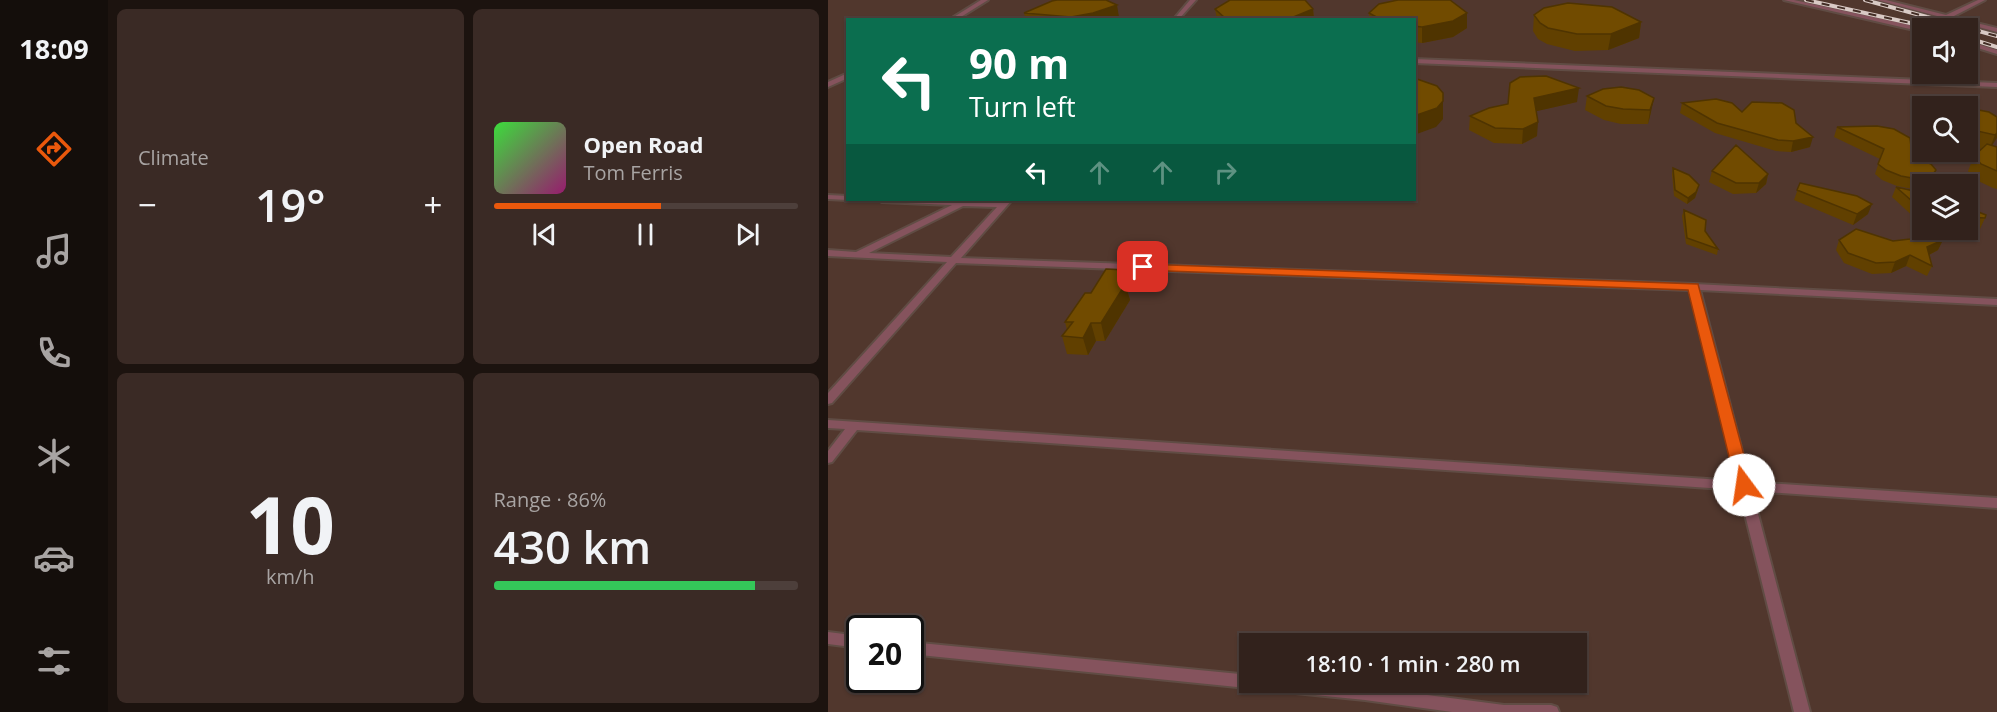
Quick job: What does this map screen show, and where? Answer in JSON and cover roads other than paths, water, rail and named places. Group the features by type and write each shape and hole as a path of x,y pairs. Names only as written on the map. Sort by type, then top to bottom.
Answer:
{"lane":[{"path":"954,18 986,0"},
{"path":"1177,18 1193,0"},
{"path":"1787,0 1912,28"},
{"path":"1880,0 1997,30"},
{"path":"1947,17 1982,0"},
{"path":"1978,46 1997,52"},
{"path":"1416,61 1997,85"},
{"path":"828,85 846,76"},
{"path":"828,197 846,198"},
{"path":"909,201 1006,202"},
{"path":"828,400 1006,202"},
{"path":"857,255 962,203"},
{"path":"828,253 952,260 1694,286 1997,302"},
{"path":"1694,286 1802,712"},
{"path":"828,423 1997,503"},
{"path":"828,459 855,425"},
{"path":"828,638 846,640"},
{"path":"924,649 1239,681"},
{"path":"1365,693 1504,712 1551,712"}],"railway":[{"path":"1806,0 1912,23"},
{"path":"1865,0 1997,36"},
{"path":"1978,41 1997,47"}]}
